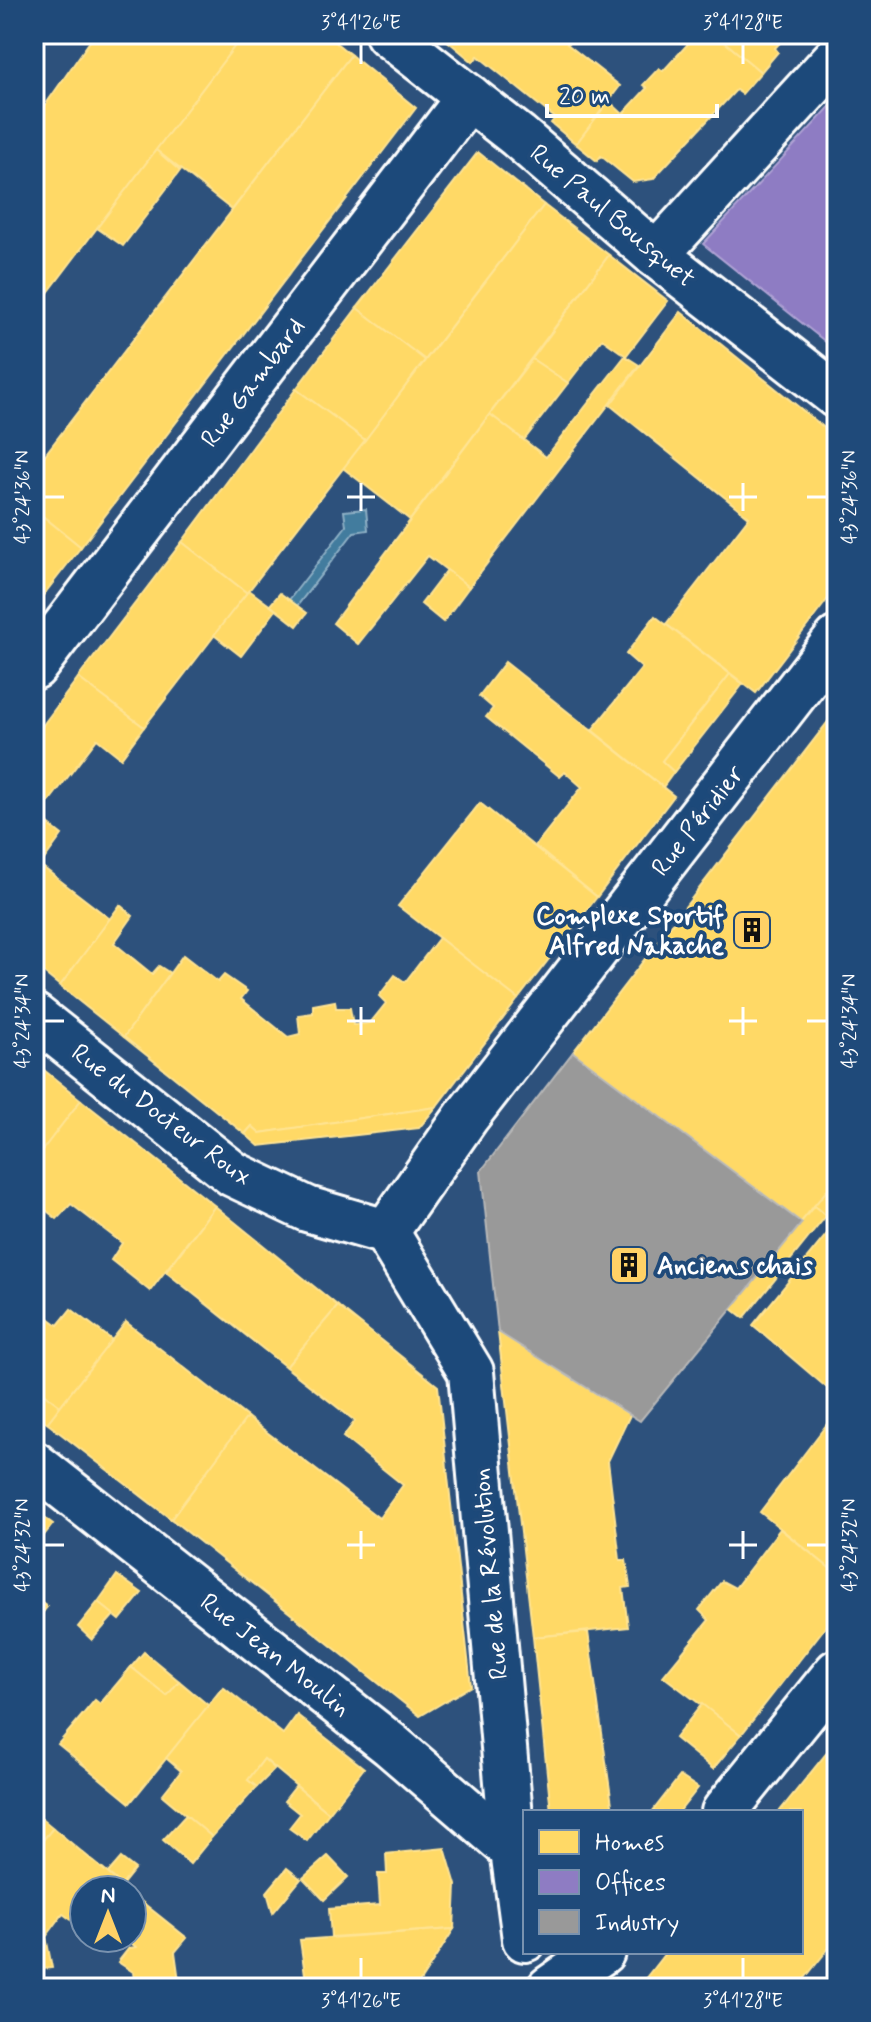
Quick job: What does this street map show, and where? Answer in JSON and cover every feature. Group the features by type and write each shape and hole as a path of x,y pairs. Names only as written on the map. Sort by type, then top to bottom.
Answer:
{"street":[{"name":"Rue Paul Bousquet","path":"388,34 469,97 656,255 837,396"},
{"path":"656,255 837,57"},
{"name":"Rue Gambard","path":"34,667 469,97"},
{"name":"Rue Péridier","path":"386,1232 467,1116 837,639"},
{"name":"Rue du Docteur Roux","path":"34,1016 233,1174 307,1209 386,1232"},
{"name":"Rue de la Révolution","path":"386,1232 471,1372 513,1850 523,1924"},
{"name":"Rue Jean Moulin","path":"34,1464 391,1745 513,1850"},
{"path":"726,1810 837,1672"},
{"path":"526,1954 531,1988"},
{"path":"550,1988 599,1954"}],"water":[{"path":"366,509 368,530 354,532 297,606 289,600 346,526 344,511"}],"building: Homes":[{"path":"95,34 244,34 34,311 34,121"},
{"path":"244,34 325,34 351,55 232,210 156,150"},
{"path":"438,34 455,34 449,42"},
{"path":"455,34 563,34 571,40 567,44 620,86 576,144 551,123 555,118 478,56 473,62 449,42"},
{"path":"697,34 715,34 761,72 742,94 736,90 653,179 633,182 601,156 597,161 576,144 609,101 623,114 647,88 643,85 659,68 663,71"},
{"path":"715,34 788,34 775,48 778,52 761,72"},
{"path":"351,55 416,108 81,547 34,509 34,469"},
{"path":"156,150 180,171 123,246 97,228"},
{"path":"478,152 544,205 425,360 357,308"},
{"path":"544,205 609,255 410,520 343,468"},
{"path":"609,255 668,301 626,356 602,339 568,383 532,359"},
{"path":"357,308 425,360 365,440 296,389"},
{"path":"681,312 837,438 837,587 756,693 666,624 749,517 610,405"},
{"path":"625,356 639,365 469,587 428,556 358,644 333,623 490,414 546,457"},
{"path":"532,359 568,383 524,440 490,414"},
{"path":"296,389 365,440 247,593 182,542"},
{"path":"34,509 81,547 34,607"},
{"path":"182,542 247,593 144,727 78,678"},
{"path":"447,570 469,587 443,622 421,604"},
{"path":"249,590 276,610 241,656 214,635"},
{"path":"280,593 307,613 297,626 270,605"},
{"path":"655,616 730,674 662,761 674,772 663,787 592,730 642,668 626,654"},
{"path":"505,662 674,796 597,897 535,846 582,787 565,772 560,777 486,717 493,708 479,696"},
{"path":"730,674 743,684 674,772 662,761"},
{"path":"78,678 144,727 121,758 97,739 38,816 62,835 40,865 34,860 34,737"},
{"name":"Complexe Sportif Alfred Nakache","path":"837,710 837,1178 802,1223 573,1052"},
{"path":"480,803 597,897 518,999 398,906"},
{"path":"40,865 110,919 60,986 34,965 34,872"},
{"path":"120,905 133,916 114,943 152,974 159,966 170,973 124,1037 60,986"},
{"path":"439,938 518,999 436,1107 260,1133 252,1126 245,1134 124,1037 183,955 218,982 224,975 247,991 241,999 288,1037 300,1034 298,1015 313,1013 313,1005 335,1001 336,1008 350,1008 353,1025 370,1023 386,1003 379,996 395,975 405,982"},
{"path":"34,1062 81,1100 34,1161"},
{"path":"81,1100 215,1206 150,1291 111,1260 122,1243 71,1204 57,1219 34,1201 34,1161"},
{"path":"436,1107 419,1128 259,1146 245,1134 252,1126 260,1133"},
{"path":"837,1178 837,1226 814,1206"},
{"path":"215,1206 338,1306 286,1367 166,1272"},
{"path":"814,1206 826,1216 744,1318 731,1308"},
{"path":"835,1224 837,1373 826,1387 753,1325"},
{"path":"338,1306 438,1386 471,1686 420,1716 171,1519 247,1417 379,1518 403,1485 343,1437 355,1421 286,1367"},
{"path":"34,1307 58,1325 71,1309 112,1340 60,1406 34,1386"},
{"path":"126,1322 247,1417 171,1519 47,1423"},
{"path":"498,1332 630,1415 608,1461 620,1560 626,1560 630,1587 623,1588 628,1627 533,1637"},
{"path":"34,1386 60,1406 47,1423 34,1413"},
{"path":"837,1411 837,1574 760,1512"},
{"path":"34,1510 53,1524 34,1548"},
{"path":"780,1529 837,1574 837,1612 741,1735 663,1676 709,1620 699,1610 722,1581 735,1588"},
{"path":"117,1575 142,1593 120,1620 98,1602"},
{"path":"34,1597 47,1607 34,1624"},
{"path":"98,1602 114,1615 92,1640 78,1627"},
{"path":"588,1632 613,1810 551,1810 533,1637"},
{"path":"144,1652 179,1681 167,1696 131,1667"},
{"path":"131,1667 167,1696 179,1681 209,1706 130,1803 58,1744 95,1700 100,1704"},
{"path":"223,1687 283,1734 297,1715 364,1768 329,1813 264,1759 248,1780 257,1787 212,1837 162,1795 181,1771 166,1758"},
{"path":"702,1704 741,1735 713,1769 675,1738"},
{"path":"837,1740 837,1938 797,1988 638,1988 664,1954 803,1954 803,1810 781,1810"},
{"path":"264,1759 275,1769 257,1787 248,1780"},
{"path":"680,1776 698,1788 681,1810 654,1810"},
{"path":"296,1786 329,1813 307,1841 289,1828 300,1814 284,1801"},
{"path":"34,1812 53,1828 34,1851"},
{"path":"186,1815 212,1837 190,1864 163,1840"},
{"path":"53,1828 109,1874 68,1874 68,1918 63,1914 46,1937 52,1968 35,1970 34,1851"},
{"path":"445,1848 456,1885 454,1929 331,1937 329,1909 380,1905 378,1874 387,1874 386,1854"},
{"path":"328,1856 348,1877 324,1900 303,1878"},
{"path":"121,1858 135,1869 131,1874 108,1873"},
{"path":"287,1868 301,1879 273,1913 267,1892"},
{"path":"148,1907 187,1938 175,1952 180,1988 135,1988 133,1972 118,1962 124,1954 148,1954"},
{"path":"454,1929 416,1988 307,1988 300,1940"}],"building: Offices":[{"path":"837,99 837,351 703,244"}],"building: Industry":[{"name":"Anciens chais","path":"573,1052 802,1223 640,1421 498,1332 481,1171"}],"place":[{"name":"Complexe Sportif Alfred Nakache","path":"752,930"},
{"name":"Anciens chais","path":"629,1265"}]}
